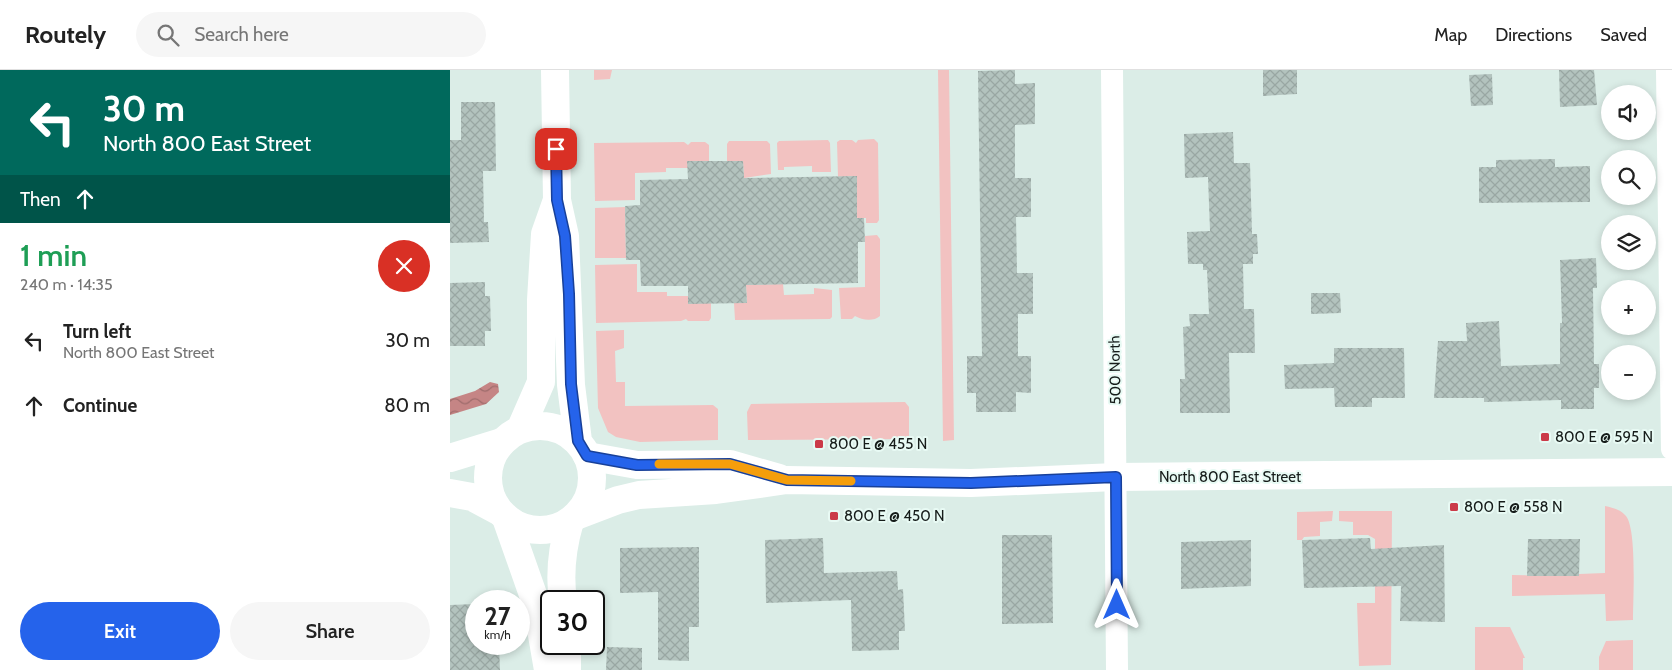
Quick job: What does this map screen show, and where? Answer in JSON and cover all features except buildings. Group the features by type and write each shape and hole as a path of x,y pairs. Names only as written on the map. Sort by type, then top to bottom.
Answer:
{"street":[{"path":"555,70 557,200 565,236 571,384 582,448 591,469 592,482 589,496 573,518 563,544 560,574 562,590"},
{"name":"500 North","path":"1112,70 1117,670"},
{"path":"1667,70 1672,449"},
{"path":"548,670 537,606 503,515 491,494 489,476 541,382 541,300 545,234 557,200"},
{"path":"450,458 535,427 547,428 566,434 582,448 637,465 730,464 787,480"},
{"name":"North 800 East Street","path":"787,480 971,483 1116,477 1672,472"},
{"path":"450,493 472,497 524,528 541,530 556,529 573,518 618,500 639,495 732,488 787,480"},
{"path":"567,655 567,670"}],"shaded area":[{"path":"594,70 612,70 610,79 594,80"},
{"path":"938,70 949,70 954,440 943,441"},
{"path":"874,139 878,143 879,220 877,223 866,223 866,218 857,218 857,176 838,177 837,142 840,140 852,140 856,143 858,140"},
{"path":"828,140 830,143 831,172 812,172 812,166 784,167 784,170 778,170 777,143 779,141"},
{"path":"729,141 767,141 770,144 771,174 744,178 743,161 727,161 727,144"},
{"path":"684,142 688,145 691,142 705,142 709,145 709,161 688,168 666,168 666,172 635,173 635,200 595,201 594,143"},
{"path":"625,207 626,258 595,258 595,208"},
{"path":"877,235 880,239 880,316 871,320 855,316 852,319 841,319 839,288 865,287 865,236"},
{"path":"637,264 637,292 667,292 667,296 688,296 711,303 711,318 709,321 688,321 686,319 681,321 596,323 595,265"},
{"path":"783,284 784,295 814,294 814,288 832,290 832,317 830,319 735,320 734,303 747,302 746,285"},
{"path":"624,330 624,348 615,351 616,382 625,382 625,406 713,405 718,409 718,440 640,442 616,437 608,432 598,408 596,331"},
{"path":"905,402 909,407 909,439 748,440 747,412 751,404"},
{"path":"1605,506 1616,509 1626,516 1632,535 1633,620 1606,621 1605,594 1512,596 1512,575 1578,576 1579,574 1605,573"},
{"path":"1333,511 1332,521 1320,522 1320,536 1304,537 1302,540 1297,540 1297,512"},
{"path":"1339,511 1392,511 1391,665 1359,666 1357,603 1375,603 1375,539 1368,535 1353,535 1353,522 1339,521"},
{"path":"1475,627 1510,627 1525,658 1523,658 1523,670 1475,670"},
{"path":"1633,640 1633,670 1599,670 1599,657 1606,641"}],"water":[{"path":"490,382 498,384 499,392 486,404 450,415 450,399 475,391"}],"slow traffic":[{"path":"659,464 730,464 787,480 851,481"}],"place":[{"name":"800 E @ 595 N","path":"1545,437"},
{"name":"800 E @ 455 N","path":"819,444"},
{"name":"800 E @ 558 N","path":"1454,507"},
{"name":"800 E @ 450 N","path":"834,516"}],"route":[{"path":"556,149 557,200 565,236 569,294 571,384 578,441 587,456 637,465 730,464 787,480 971,483 1116,477 1117,605"}]}
